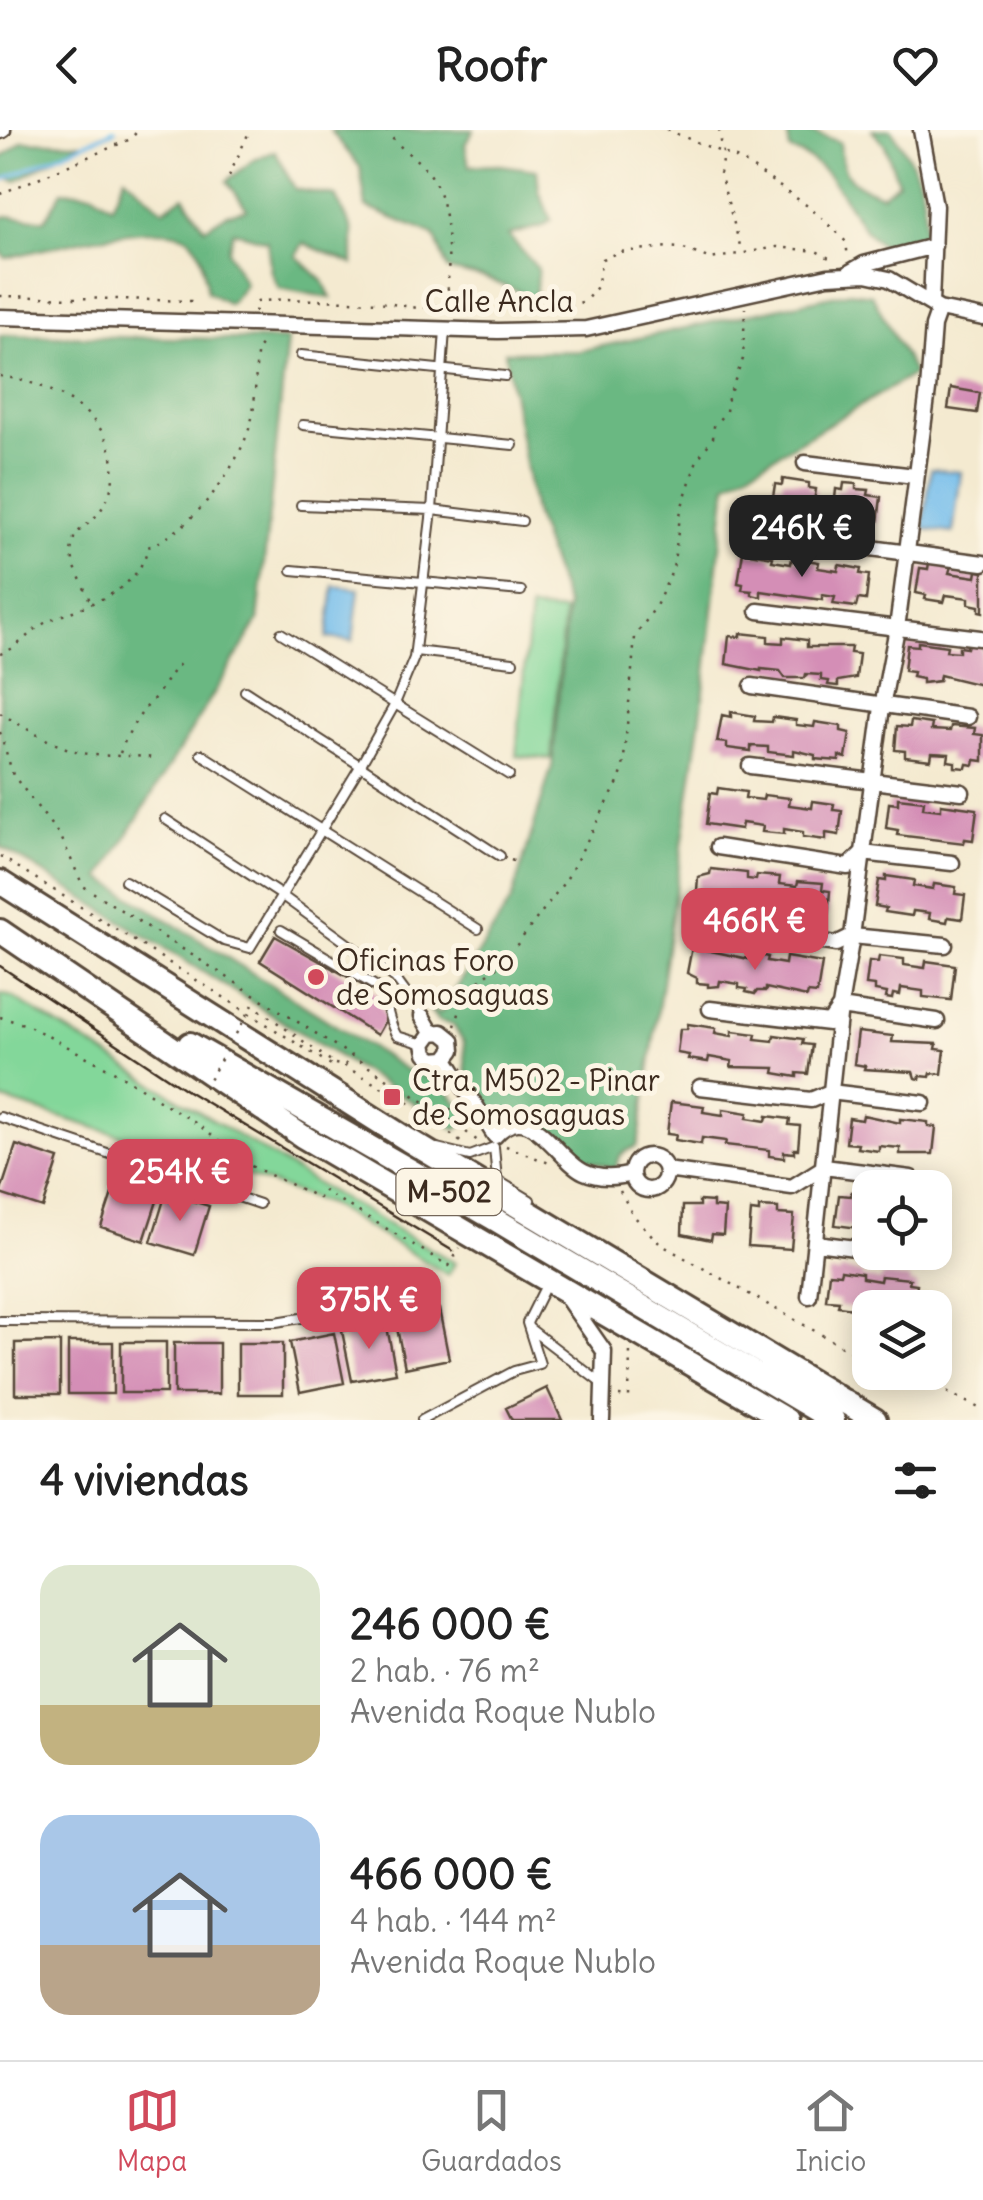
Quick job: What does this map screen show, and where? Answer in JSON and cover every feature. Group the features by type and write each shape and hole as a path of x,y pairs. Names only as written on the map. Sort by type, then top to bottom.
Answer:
{"highway":[{"name":"M-502","path":"0,882 408,1140 875,1420"},
{"name":"M-502","path":"0,931 287,1126 786,1420"},
{"name":"M-502","path":"61,970 494,1218 833,1420"},
{"name":"M-502","path":"833,1395 885,1420"}],"street":[{"path":"810,1296 840,1008 882,707 898,628 928,390 935,306 935,206 921,130"},
{"path":"843,275 864,264 934,246"},
{"name":"Calle Ancla","path":"0,318 586,329 843,275 866,274 889,279 935,306 983,318"},
{"path":"805,463 915,476"},
{"path":"774,535 983,563"},
{"path":"758,611 980,638"},
{"path":"752,686 968,717"},
{"path":"750,766 962,792"},
{"path":"718,847 848,867 862,853"},
{"path":"862,853 952,864"},
{"path":"722,926 836,944 852,936 945,945"},
{"path":"710,1009 829,1023 840,1008"},
{"path":"840,1008 936,1021"},
{"path":"422,1016 430,1058 446,1059"},
{"path":"428,1039 442,1032 448,1036 453,1048 446,1059"},
{"path":"446,1059 490,1142 504,1126 523,1122 540,1131 584,1172 610,1177 632,1174"},
{"path":"700,1086 811,1100 830,1092 922,1103"},
{"path":"648,1156 660,1160 666,1170 663,1182 654,1189 637,1185 632,1174 634,1164 648,1156"},
{"path":"666,1170 792,1187 824,1167 852,1171"},
{"path":"816,1242 852,1247"},
{"path":"554,1283 604,1350 602,1420"}],"lane":[{"path":"124,881 224,941 250,948 359,768 394,706 415,651 432,510 446,329"},
{"path":"301,354 506,376"},
{"path":"302,425 513,444"},
{"path":"302,506 432,510 522,520"},
{"path":"292,570 521,591"},
{"path":"281,633 509,775"},
{"path":"415,651 514,662"},
{"path":"245,692 500,856"},
{"path":"201,754 478,928"},
{"path":"165,819 281,895 395,978 422,1016"},
{"path":"281,930 376,987 385,1000 397,1036 428,1039"},
{"path":"0,1117 259,1204"},
{"path":"408,1140 470,1156 490,1142 497,1180 562,1220 626,1268"},
{"path":"422,1420 514,1372 540,1364 528,1323 554,1283"},
{"path":"0,1321 276,1322 395,1304"},
{"path":"529,1328 603,1386"}],"path":[{"path":"0,194 131,139 138,130"},
{"path":"228,176 250,130"},
{"path":"386,130 404,152 428,171 441,204 450,253 446,329"},
{"path":"667,130 770,178 846,242 848,258 864,264"},
{"path":"719,130 723,153 720,174 742,251"},
{"path":"0,654 20,645 41,625 108,598 140,570 148,547 163,542 180,528 228,471 252,417 258,349 267,340 256,302 379,302 418,308 468,301 559,309 585,301 597,288 602,259 619,252 681,248 710,259 777,247 816,250 835,260 843,275"},
{"path":"448,1036 457,1024 466,992 506,959 566,880 619,781 635,636 656,606 673,570 682,509 697,460 726,411 742,359 744,295"},
{"path":"0,296 192,302 189,312"},
{"path":"0,376 55,392 102,427 109,444 114,466 112,490 97,519 75,534 71,551 92,605"},
{"path":"120,754 135,719 181,663"},
{"path":"0,713 76,752 131,753 158,759"},
{"path":"0,732 13,775 62,839 83,886 490,1142"},
{"path":"0,856 330,1065 334,1063"},
{"path":"286,1139 205,1087 252,1006 334,1063 411,1104 470,1149 490,1142"},
{"path":"0,1017 27,1025 117,1073 200,1126 246,1163 319,1198 322,1190 449,1266 461,1246"},
{"path":"344,1066 351,1058"},
{"path":"440,1112 472,1102"},
{"path":"660,1244 852,1352"},
{"path":"942,1390 983,1410"}],"green space":[{"path":"330,130 474,130 465,144 469,166 537,170 539,191 551,220 543,226 508,235 538,269 535,298 485,278 448,270 434,235 366,207 360,167"},
{"path":"787,130 804,130 840,142 849,177 882,195 898,182 885,145 872,130 891,130 920,182 923,241 888,250 873,238 823,170 790,150"},
{"path":"23,141 80,143 16,181 0,176 0,159"},
{"path":"275,151 295,189 335,196 353,230 353,264 303,243 296,256 323,281 331,298 279,288 271,272 267,241 233,231 228,251 245,284 229,304 207,292 199,250 191,240 177,233 156,231 102,237 6,258 0,251 0,219 6,216 45,220 62,191 93,193 112,206 125,176 163,210 184,196 205,228 227,214 247,209 227,181 252,161"},
{"path":"850,292 872,295 914,374 727,484 702,708 640,1134 637,1146 619,1157 617,1170 577,1154 531,1117 522,1115 497,1123 466,1071 464,1042 453,1025 438,1021 430,1010 441,1013 511,901 552,766 567,607 534,513 505,352 580,351"},
{"path":"0,335 287,340 258,621 101,878 408,1071 439,1081 470,1117 457,1130 0,846"},
{"path":"530,609 564,612 551,759 516,756"},
{"path":"0,994 12,997 317,1184 455,1263 448,1275 328,1204 202,1160 0,1099"}],"water":[{"path":"931,469 961,472 953,533 923,529"},
{"path":"334,586 359,589 353,641 327,638"}],"building":[{"path":"951,388 980,393 977,413 948,409"},
{"path":"783,479 809,483 809,488 816,489 812,515 802,513 801,519 761,514 764,495 773,497 775,484 782,485"},
{"path":"844,483 856,484 856,489 869,490 868,495 881,497 878,523 850,529 841,525 842,519 833,518 836,489 843,490"},
{"path":"743,552 791,564 792,558 819,562 818,568 838,571 839,565 861,569 860,574 869,575 866,600 858,599 856,607 833,604 835,597 822,595 822,600 761,591 761,597 752,595 752,591 742,590 743,584 738,583"},
{"path":"929,563 951,566 949,573 976,577 977,571 983,572 983,612 979,606 969,604 969,598 946,595 944,602 916,593 920,568 928,569"},
{"path":"740,633 768,636 768,642 783,643 783,637 807,640 807,647 851,647 850,653 859,654 856,678 838,681 838,686 828,685 829,681 821,680 821,675 785,678 780,671 726,664 729,636 740,637"},
{"path":"918,642 959,652 959,647 967,648 968,644 981,645 981,685 940,675 939,681 922,683 922,679 912,677 913,672 904,671 907,645 918,646"},
{"path":"731,712 755,716 754,721 772,722 773,717 796,720 796,725 814,727 815,722 841,726 841,731 850,733 846,758 815,759 815,755 794,750 794,755 768,752 768,747 751,746 751,751 727,748 727,743 717,742 722,715 731,717"},
{"path":"911,721 932,724 931,730 950,731 951,726 975,728 974,734 983,735 983,761 975,760 974,765 967,764 966,768 955,767 955,762 948,761 949,754 932,753 931,760 905,757 905,751 895,750 897,726 910,727"},
{"path":"718,788 746,792 745,798 790,798 789,805 812,808 813,801 834,804 833,810 842,811 839,835 826,833 826,840 784,829 784,834 762,832 763,826 742,823 741,829 706,824 710,793 717,794"},
{"path":"898,798 924,801 923,808 941,810 941,804 977,809 973,840 965,839 964,843 897,835 898,830 886,828 889,803 898,804"},
{"path":"711,869 747,873 747,879 756,880 757,875 780,877 779,884 823,883 822,890 830,891 828,914 812,917 812,921 801,920 797,910 776,908 775,913 751,910 752,905 730,903 730,908 696,904 698,877 710,874"},
{"path":"886,876 914,880 913,886 956,887 955,894 965,895 962,919 948,917 947,922 929,919 930,913 913,911 912,916 885,912 886,908 875,906 879,880 886,881"},
{"name":"Oficinas Foro de Somosaguas","path":"275,936 376,993 386,1019 377,1035 260,961"},
{"path":"692,947 748,959 748,953 785,964 786,957 822,963 817,994 808,993 807,997 766,988 755,994 739,988 739,984 720,981 719,986 708,987 697,983 697,978 687,973"},
{"path":"879,956 904,959 904,965 925,968 926,961 955,965 951,1000 923,997 923,991 901,988 900,995 886,998 887,993 866,985 869,961 878,962"},
{"path":"688,1024 716,1028 715,1033 732,1036 732,1031 756,1034 755,1039 773,1041 774,1035 803,1039 802,1044 812,1045 808,1074 797,1073 797,1077 774,1073 775,1068 731,1067 732,1061 709,1057 708,1062 688,1059 689,1055 677,1053 680,1029 687,1029"},
{"path":"858,1032 893,1036 892,1042 937,1044 936,1049 945,1050 942,1074 931,1073 930,1077 920,1079 913,1072 864,1069 865,1066 854,1064"},
{"path":"671,1102 704,1106 703,1112 723,1115 723,1109 766,1121 767,1116 790,1119 789,1125 800,1126 798,1149 794,1153 784,1152 784,1158 769,1156 769,1150 725,1145 726,1141 702,1138 701,1144 675,1140 676,1135 667,1134"},
{"path":"863,1115 900,1123 900,1119 928,1122 928,1126 936,1127 933,1154 900,1154 900,1148 879,1146 879,1151 846,1143 849,1118 862,1120"},
{"path":"16,1145 59,1159 43,1208 0,1194"},
{"path":"117,1178 160,1192 144,1241 101,1227"},
{"path":"852,1192 852,1227 835,1225 839,1195 851,1196"},
{"path":"166,1193 209,1206 194,1255 151,1242"},
{"path":"699,1201 725,1208 723,1235 712,1234 711,1240 682,1234 683,1206 699,1206"},
{"path":"759,1207 778,1208 778,1214 794,1215 791,1249 748,1246 751,1211 759,1212"},
{"path":"841,1270 862,1273 862,1278 880,1281 881,1276 910,1279 909,1283 917,1284 916,1290 852,1290 852,1308 838,1306 839,1301 826,1300 829,1273 840,1274"},
{"path":"439,1309 449,1359 405,1368 395,1318"},
{"path":"386,1322 396,1373 352,1381 342,1331"},
{"path":"334,1333 344,1383 300,1392 290,1342"},
{"path":"60,1342 60,1394 15,1394 15,1343"},
{"path":"68,1342 113,1342 113,1394 68,1394"},
{"path":"121,1342 166,1342 166,1393 121,1393"},
{"path":"174,1343 219,1343 219,1394 174,1394"},
{"path":"238,1343 283,1343 283,1394 238,1394"},
{"path":"547,1388 562,1420 512,1420 506,1408"}],"waterway":[{"path":"0,181 115,130"}],"tram line":[{"path":"0,966 186,1090 453,1251"}],"place":[{"name":"Oficinas Foro de Somosaguas","path":"316,977"},
{"name":"Ctra. M502 - Pinar de Somosaguas","path":"392,1097"}]}
